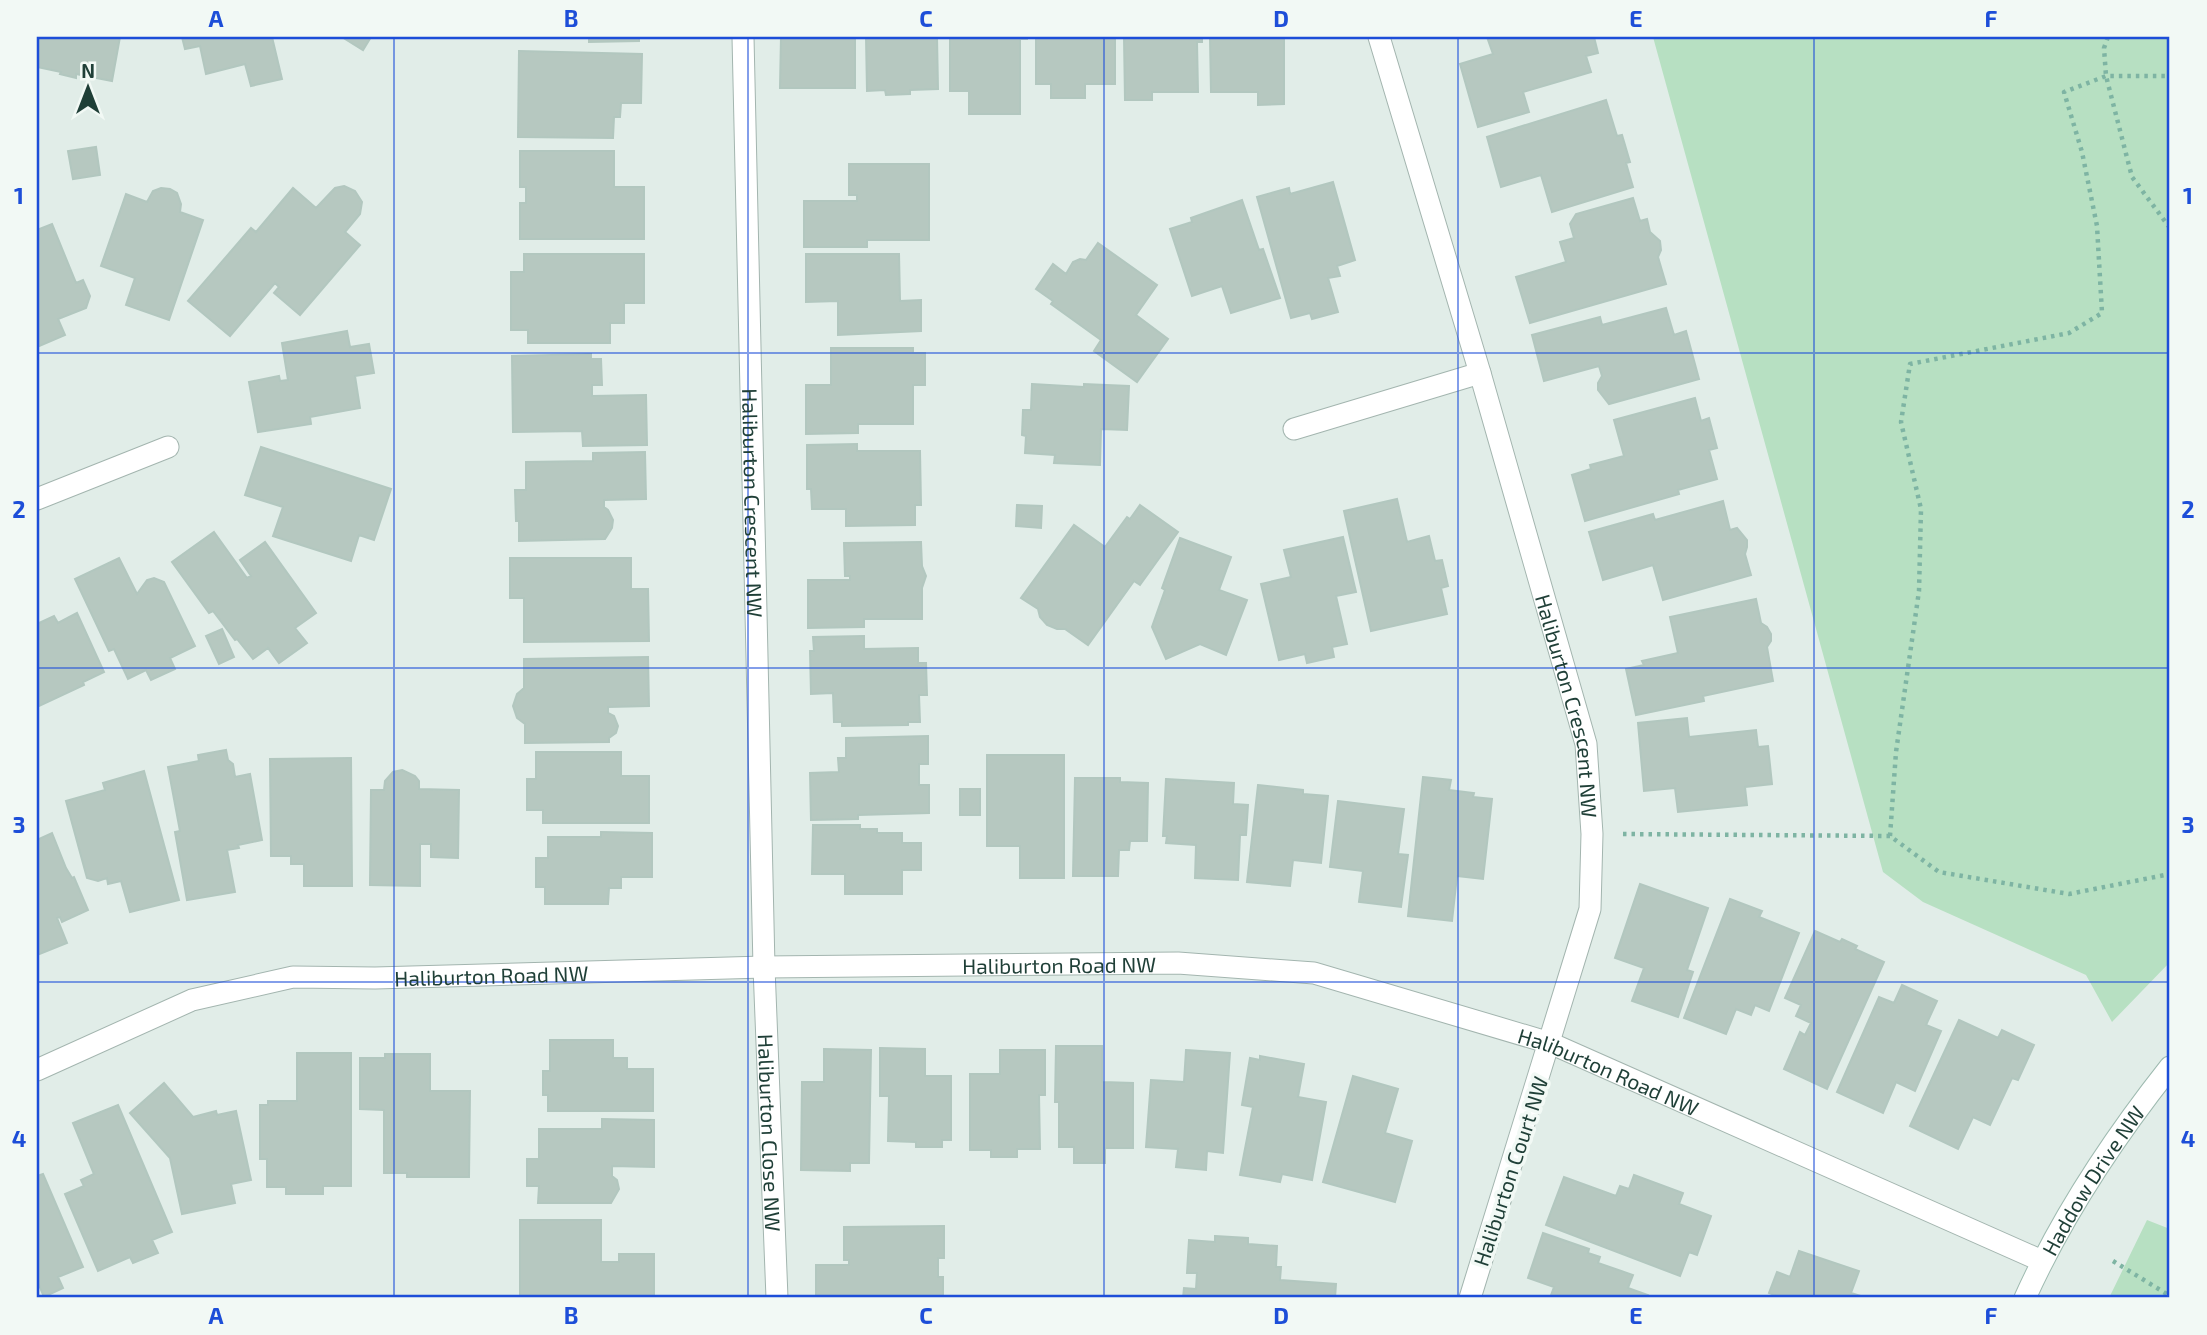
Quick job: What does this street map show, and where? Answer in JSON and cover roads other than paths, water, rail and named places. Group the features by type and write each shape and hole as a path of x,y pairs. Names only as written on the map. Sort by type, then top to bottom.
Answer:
{"street":[{"name":"Haliburton Crescent NW","path":"743,37 764,967"},
{"name":"Haliburton Crescent NW","path":"1379,37 1480,373 1586,744 1592,834 1590,909 1550,1043"},
{"path":"1294,429 1480,373"},
{"path":"37,499 168,447"},
{"name":"Haliburton Road NW","path":"37,1070 192,1000 293,977 375,978 764,967 1178,963 1314,973 1550,1043 2042,1261"},
{"name":"Haliburton Close NW","path":"764,967 777,1298"},
{"name":"Haliburton Court NW","path":"1470,1298 1550,1043"},
{"name":"Haddow Drive NW","path":"2025,1298 2057,1231 2092,1174 2170,1067"}]}
